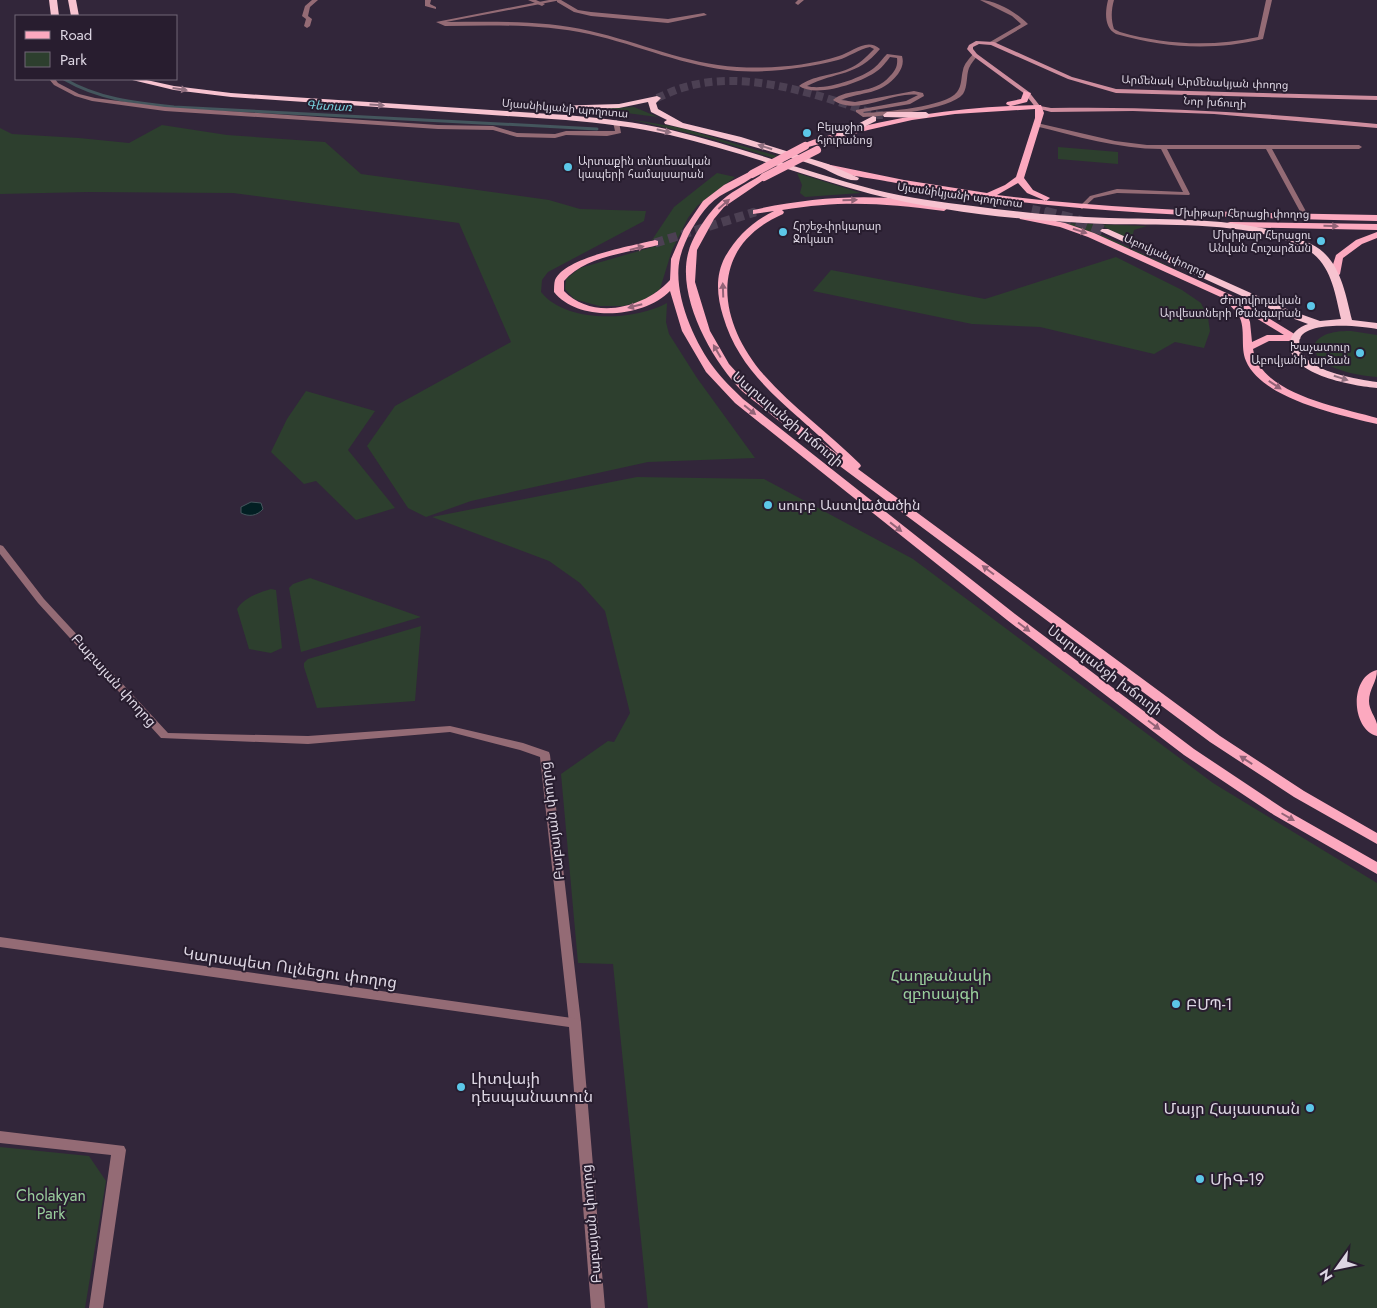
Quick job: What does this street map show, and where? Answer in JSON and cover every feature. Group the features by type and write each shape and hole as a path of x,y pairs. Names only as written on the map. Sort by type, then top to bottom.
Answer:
{"highway":[{"path":"53,0 55,15"},
{"path":"72,0 75,15"},
{"name":"Մյասնիկյանի պողոտա","path":"178,79 255,89 622,114 738,139 825,166"},
{"name":"Մյասնիկյանի պողոտա","path":"137,80 174,88 231,95 616,122 694,138 890,196 1106,226"},
{"path":"552,108 619,106 657,98 652,104 654,110 684,126"},
{"path":"887,116 926,115"},
{"path":"841,135 873,119"},
{"path":"825,166 849,177 891,188 1032,209"},
{"path":"1175,224 1153,227 1140,234 1142,240 1204,271 1218,282"},
{"path":"1230,225 1274,234 1318,252 1326,259 1335,274 1347,322"},
{"name":"Մխիթար Հերացի փողոց","path":"1106,226 1230,225"},
{"name":"Աբովյան փողոց","path":"1106,226 1218,282 1285,312 1318,324"},
{"path":"1377,326 1347,322 1318,324 1300,333 1296,338 1295,346 1299,354 1314,368 1348,381 1377,385"}],"main road":[{"path":"988,196 1008,187 1020,178 1037,125 1039,110 1027,93 975,55 970,49 974,44 992,43"},
{"name":"Արմենակ Արմենակյան փողոց","path":"992,43 1070,78 1116,91 1377,98"},
{"path":"981,110 1020,101 1025,98 1027,93"},
{"name":"Սարալանջի խճուղի","path":"1051,110 981,110 926,115 841,135 805,146 728,187 706,203 697,215 675,259 675,294 687,331 710,370 739,401 1011,617 1189,752 1279,812 1377,869"},
{"name":"Սարալանջի խճուղի","path":"1039,110 936,121 817,150 764,177 721,205 701,234 693,250 690,265 690,282 705,331 724,365 746,389 778,415 1215,739 1299,794 1377,839"},
{"name":"Նոր խճուղի","path":"1051,110 1177,110 1278,116 1377,126"},
{"name":"Մյասնիկյանի պողոտա","path":"825,166 928,188 1082,207 1140,211"},
{"path":"1020,178 1023,187 1034,194 1066,205"},
{"name":"Աբովյան փողոց","path":"801,204 845,200 879,200 1016,215 1062,225 1092,235 1228,297 1296,338"},
{"path":"801,204 776,213 758,224 735,246 724,268 721,289 727,317 750,366 767,386 843,451 872,484"},
{"path":"756,212 801,204"},
{"name":"Մխիթար Հերացի փողոց","path":"1140,211 1377,218"},
{"name":"Մխիթար Հերացի փողոց","path":"1230,225 1377,227"},
{"path":"1335,274 1339,257 1359,242 1377,235"},
{"path":"655,243 590,261 571,269 559,280 559,292 567,300 585,308 618,310 642,305 657,298 675,281"},
{"path":"1228,297 1244,315 1252,364 1259,374 1283,390 1312,402 1377,421"},
{"path":"1248,347 1267,338 1296,338"},
{"path":"1377,674 1370,679 1362,691 1363,706 1370,726 1377,732"}],"street":[{"path":"306,26 309,19 305,16 308,6 315,0"},
{"path":"428,0 427,5 434,8"},
{"path":"531,0 542,4"},
{"path":"704,14 668,21 591,14 576,11 559,0 439,22 444,24 517,23 573,29 608,37 688,62 734,69 753,70 822,61 850,54 864,46 874,46 877,49 870,58 856,69 802,86 812,90 849,82 876,70 888,56 900,56 898,69 887,84 880,88 841,97 836,100 844,102 886,99 914,92 921,94 921,96 908,103 858,111 863,115 920,109 954,100 960,95 963,86 965,66 975,55"},
{"path":"983,0 1014,15 1025,24 992,43"},
{"path":"1111,0 1108,6 1110,27 1114,32 1127,36 1210,46 1242,43 1261,38 1262,24 1269,0"},
{"path":"53,80 56,84 77,95 94,100 114,104 209,113 438,127 493,128 516,135 555,136 566,133 618,133 616,122"},
{"path":"1037,125 1068,130 1126,146 1141,148 1359,147"},
{"path":"1082,207 1092,197 1117,191 1187,194 1163,147"},
{"path":"1268,147 1306,216"},
{"name":"Բաբայան փողոց","path":"0,548 42,601 165,736 308,740 450,730 523,747 545,755 575,1023 598,1308"},
{"name":"Կարապետ Ուլնեցու փողոց","path":"0,942 575,1023"},
{"path":"0,1137 119,1150 96,1308"}],"green space":[{"path":"634,107 658,117 595,109"},
{"path":"629,119 682,128 777,156 773,158 709,138"},
{"path":"162,125 227,135 325,142 361,174 549,200 580,209 646,211 644,221 548,272 542,280 541,292 552,302 567,310 601,316 620,316 637,313 667,303 666,322 669,334 697,378 755,458 648,462 471,501 426,517 408,508 367,446 395,406 511,342 459,223 233,193 87,192 0,194 0,128 12,134 129,143"},
{"path":"1058,147 1118,152 1118,164 1058,159"},
{"path":"717,173 735,177 697,206 688,218 672,250 660,289 644,301 623,306 599,306 574,299 565,289 566,279 580,268 663,244 656,239 652,240 674,207"},
{"path":"797,173 861,193 805,197 800,193 802,185"},
{"path":"1063,223 1147,226 1134,230 1135,238 1206,276 1104,227 1094,231 1186,274 1096,234"},
{"path":"1116,257 1182,290 1201,303 1208,318 1210,331 1204,348 1175,342 1154,354 1040,327 972,324 813,291 831,270 985,299"},
{"path":"1351,331 1377,335 1377,377 1359,375 1337,369 1320,359 1315,352 1315,343 1322,336 1336,332"},
{"path":"306,391 375,411 348,450 395,508 356,520 316,481 304,484 271,452 287,419"},
{"name":"Հաղթանակի զբոսայգի","path":"637,477 764,479 913,559 1213,783 1377,883 1377,1308 648,1308 613,964 578,963 561,774 608,741 614,742 630,713 605,611 580,583 549,561 432,517"},
{"path":"310,578 421,617 301,652 289,588 293,584"},
{"path":"271,589 276,590 282,648 271,653 249,649 237,609 247,599"},
{"path":"421,626 415,701 317,708 304,667 304,663 308,659"},
{"name":"Cholakyan Park","path":"0,1147 89,1156 106,1181 85,1308 0,1308"}],"shaded area":[{"path":"251,502 261,503 263,509 253,515 241,513 241,507"}],"waterway":[{"name":"Գետառ","path":"66,80 103,96 131,102 174,107 597,129"}],"tunnel":[{"path":"657,98 679,89 706,83 756,82 806,92 878,115 886,115"},
{"path":"1032,209 1050,213"},
{"path":"1045,212 1076,220 1105,231"},
{"path":"655,243 753,213"}],"place":[{"name":"Բելաջիո հյուրանոց","path":"807,133"},
{"name":"Արտաքին տնտեսական կապերի համալսարան","path":"568,167"},
{"name":"Հրշեջ-փրկարար Ջոկատ","path":"783,232"},
{"name":"Մխիթար Հերացու Անվան Հուշարձան","path":"1321,241"},
{"name":"Ժողովրդական Արվեստների Թանգարան","path":"1311,306"},
{"name":"Խաչատուր Աբովյանի արձան","path":"1360,353"},
{"name":"սուրբ Աստվածածին","path":"768,505"},
{"name":"ԲՄՊ-1","path":"1176,1004"},
{"name":"Լիտվայի դեսպանատուն","path":"461,1087"},
{"name":"Մայր Հայաստան","path":"1310,1108"},
{"name":"ՄիԳ-19","path":"1200,1179"}]}
